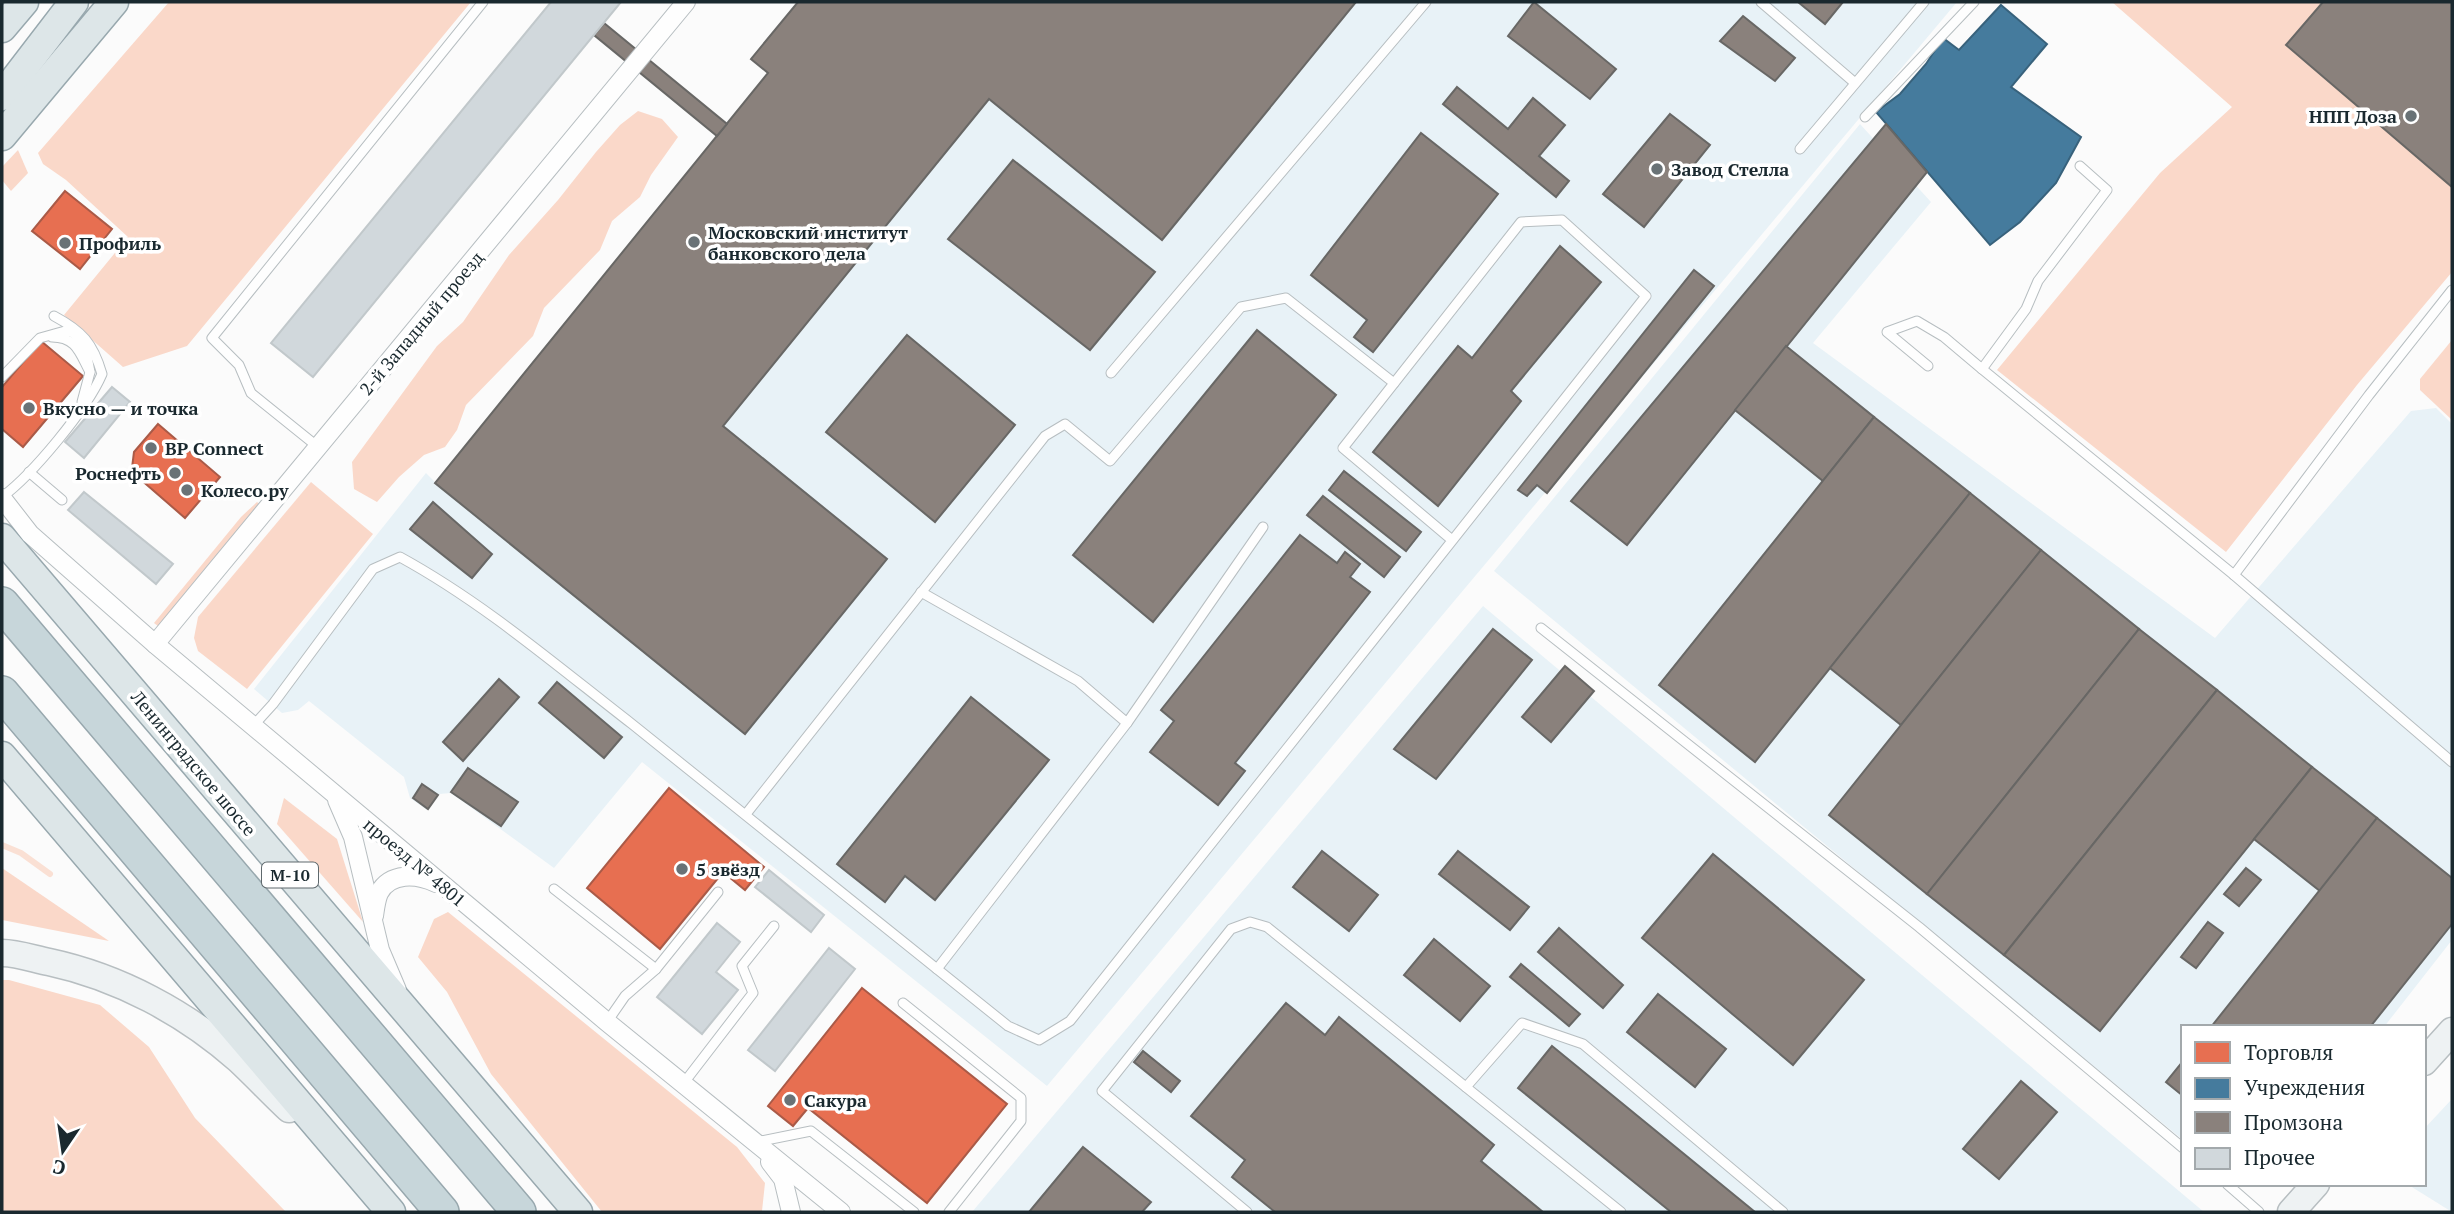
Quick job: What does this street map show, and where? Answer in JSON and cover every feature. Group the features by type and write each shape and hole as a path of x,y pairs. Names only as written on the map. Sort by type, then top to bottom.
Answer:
{"highway":[{"name":"М-10","path":"2,604 519,1212"},
{"path":"2,693 442,1212"}],"main road":[{"path":"2,28 24,2"},
{"path":"2,96 74,2"},
{"path":"2,136 114,2"},
{"name":"Ленинградское шоссе","path":"2,537 578,1212"},
{"path":"2,757 391,1212"}],"street":[{"name":"2-й Западный проезд","path":"155,644 686,2"},
{"name":"проезд № 4801","path":"2,498 30,534 155,644 607,1022 841,1212"},
{"path":"334,795 354,837 380,950 406,1012"},
{"path":"373,919 378,895 385,885 399,877 427,879 450,891"},
{"path":"2,953 61,964 111,981 187,1020 238,1059 371,1189"},
{"path":"2426,1060 2452,1031"},
{"path":"755,1142 783,1180 791,1212"},
{"path":"2291,1212 2314,1186"}],"lane":[{"path":"317,447 251,393 239,365 212,338 483,2"},
{"path":"1111,373 1426,2"},
{"path":"1761,2 1856,83"},
{"path":"1800,149 1924,2"},
{"path":"1864,117 1974,2"},
{"path":"1982,369 2026,309 2038,281 2107,190 2080,166"},
{"path":"253,726 273,704 373,569 400,556 438,578 497,620 746,814 1008,1026 1039,1040 1070,1021 1646,296 1562,220 1521,222 1343,448 1452,540"},
{"path":"2234,575 2369,395 2452,290"},
{"path":"746,814 1045,436 1066,424 1110,461 1241,307 1286,298 1394,383"},
{"path":"2,498 29,472 79,413 102,374 89,342 71,326 54,316"},
{"path":"1928,366 1887,332 1916,321 1944,337 2234,575 2452,762"},
{"path":"2,377 40,338 67,338 80,350 90,372 79,413"},
{"path":"29,472 62,500"},
{"path":"937,969 1127,723 1263,527"},
{"path":"921,592 1077,681 1127,723"},
{"path":"1541,628 1919,927 2181,1145"},
{"path":"554,889 656,969"},
{"path":"607,1022 625,996 656,969 718,892"},
{"path":"1247,1212 1102,1091 1231,929 1250,922 1267,927 1621,1212"},
{"path":"683,1084 753,993 742,966 774,926"},
{"path":"904,1003 1021,1098 1021,1121 949,1212"},
{"path":"1466,1087 1522,1023 1583,1044 1783,1212"},
{"path":"755,1142 811,1131 911,1211"},
{"path":"2229,1186 2259,1212"}],"shaded area":[{"path":"169,2 471,2 187,346 123,367 64,315 128,237 66,180 43,164 38,153"},
{"path":"798,2 1957,2 1047,1086 642,762 554,868 451,793 439,794 427,810 410,798 404,777 309,701 298,710 282,713 254,689 426,473 435,482 768,73 751,59"},
{"path":"2112,2 2452,2 2452,272 2357,385 2226,552 1997,370 2160,173 2232,107"},
{"path":"638,111 662,119 678,137 651,175 640,197 612,221 600,250 544,308 533,336 466,405 457,430 445,447 424,455 399,477 377,502 354,489 352,462 437,346 463,322 509,255 596,152 620,125"},
{"path":"1860,124 1931,202 1813,343 2215,638 2411,411 2436,408 2452,424 2452,940 2386,1025 2181,1025 2181,1138 1494,571"},
{"path":"18,150 28,173 11,191 2,180 2,167"},
{"path":"2452,340 2452,420 2420,390 2420,379"},
{"path":"311,482 373,534 247,689 198,651 194,638 198,617"},
{"path":"257,502 266,509 167,633 154,623 241,517"},
{"path":"1483,606 2204,1212 972,1212"},
{"path":"284,798 337,839 363,922 277,824"},
{"path":"2,868 109,941 2,920"},
{"path":"448,912 737,1147 765,1183 762,1211 602,1212 491,1074 447,992 418,957 434,919"},
{"path":"2,980 100,1005 149,1047 195,1118 286,1212 2,1212"},
{"path":"2452,1099 2452,1212 2410,1186 2426,1186 2426,1127"}],"building: Торговля":[{"path":"65,191 112,229 80,269 32,231"},
{"name":"Вкусно — и точка","path":"41,341 83,376 23,447 2,429 2,387"},
{"name":"Роснефть","path":"158,424 220,477 185,518 139,478 132,468 134,452"},
{"name":"5 звёзд","path":"669,788 764,867 745,890 723,872 660,949 587,888"},
{"path":"862,988 1007,1104 927,1203 808,1108 793,1126 768,1106"}],"building: Учреждения":[{"path":"2001,5 2047,44 2011,87 2081,137 2056,183 2020,222 1990,245 1876,112 1900,94 1926,64 1943,38 1959,50"}],"building: Промзона":[{"path":"798,2 1356,2 1162,240 989,99 723,426 887,559 745,734 435,483 768,73 751,59"},
{"path":"1534,2 1616,69 1590,99 1508,36"},
{"path":"1798,2 1843,2 1825,24"},
{"name":"НПП Доза","path":"2323,2 2452,2 2452,187 2286,45"},
{"path":"1743,16 1795,58 1775,81 1720,41"},
{"path":"604,23 727,124 717,136 594,35"},
{"path":"1457,87 1508,129 1533,98 1565,125 1539,156 1569,181 1556,197 1443,104"},
{"name":"Завод Стелла","path":"1670,114 1710,145 1644,227 1603,194"},
{"path":"1886,124 1927,172 1627,545 1571,501"},
{"path":"1421,133 1498,194 1373,352 1354,337 1367,320 1311,275"},
{"path":"1013,160 1155,272 1090,350 948,239"},
{"path":"1560,246 1601,282 1511,391 1521,401 1438,506 1373,452 1458,346 1472,358"},
{"path":"1694,270 1714,286 1547,493 1537,485 1527,496 1518,490"},
{"path":"1257,330 1336,395 1153,622 1073,555"},
{"path":"907,335 1015,425 935,522 826,432"},
{"path":"1786,346 1874,417 1823,481 1735,410"},
{"path":"1874,417 1970,493 1755,762 1659,685"},
{"path":"1344,471 1421,532 1406,551 1329,490"},
{"path":"1970,493 2041,550 1901,725 1830,668"},
{"path":"1323,496 1400,557 1384,577 1307,515"},
{"path":"433,502 492,554 472,578 410,529"},
{"path":"1300,535 1337,563 1345,552 1360,564 1350,577 1370,592 1235,763 1245,771 1218,805 1150,752 1174,721 1161,710"},
{"path":"2041,550 2139,629 1927,894 1829,815"},
{"path":"1493,629 1532,660 1436,779 1394,749"},
{"path":"2139,629 2217,690 2004,955 1927,894"},
{"path":"1565,666 1594,691 1551,742 1522,717"},
{"path":"499,679 519,697 463,761 443,742"},
{"path":"557,682 622,737 604,758 539,703"},
{"path":"2217,690 2312,767 2100,1031 2004,955"},
{"path":"971,697 1049,760 935,900 905,876 885,902 837,864"},
{"path":"2312,767 2377,818 2320,891 2254,839"},
{"path":"468,768 518,802 501,826 451,792"},
{"path":"422,784 438,795 428,809 413,798"},
{"path":"2377,818 2452,878 2452,924 2372,1025 2213,1025"},
{"path":"1322,851 1378,895 1349,931 1293,887"},
{"path":"1458,851 1529,907 1510,930 1439,874"},
{"path":"1713,854 1864,980 1793,1065 1642,938"},
{"path":"2246,868 2261,880 2239,906 2224,894"},
{"path":"2208,922 2223,933 2196,968 2181,957"},
{"path":"1559,928 1623,985 1603,1008 1538,952"},
{"path":"1434,939 1490,986 1460,1021 1404,975"},
{"path":"1521,964 1580,1014 1569,1026 1510,977"},
{"path":"1658,994 1726,1049 1695,1087 1627,1032"},
{"path":"1286,1003 1325,1035 1339,1017 1494,1145 1481,1161 1543,1212 1275,1212 1232,1177 1245,1160 1191,1116"},
{"path":"1552,1046 1755,1212 1671,1212 1518,1088"},
{"path":"1143,1051 1180,1081 1171,1092 1134,1062"},
{"path":"2181,1063 2181,1094 2166,1082"},
{"path":"2021,1081 2057,1112 1999,1179 1963,1149"},
{"path":"1083,1147 1151,1202 1142,1212 1029,1212"}],"building: Прочее":[{"path":"551,2 621,2 313,377 271,343"},
{"path":"112,387 130,402 84,458 65,442"},
{"path":"84,492 173,564 156,584 68,510"},
{"path":"769,870 824,915 811,932 755,887"},
{"path":"717,923 740,942 716,972 738,990 702,1034 657,997"},
{"path":"829,948 855,969 775,1071 748,1050"}],"waterway":[{"path":"2,845 21,853 50,874"}],"place":[{"name":"НПП Доза","path":"2411,116"},
{"name":"Завод Стелла","path":"1657,169"},
{"name":"Московский институт банковского дела","path":"694,242"},
{"name":"Профиль","path":"65,243"},
{"name":"Вкусно — и точка","path":"29,408"},
{"name":"ВР Connect","path":"151,448"},
{"name":"Роснефть","path":"175,473"},
{"name":"Колесо.ру","path":"187,490"},
{"name":"5 звёзд","path":"682,869"},
{"name":"Сакура","path":"790,1100"}]}
